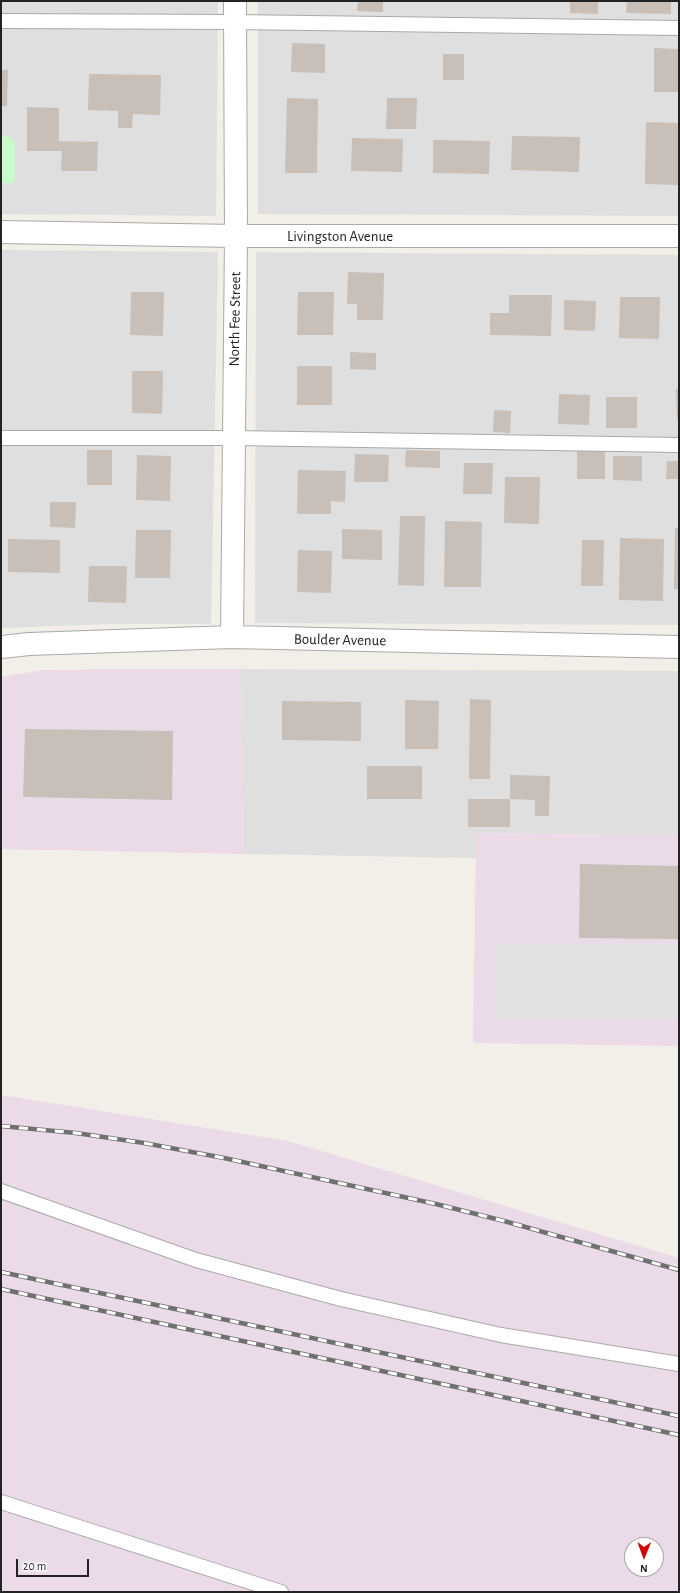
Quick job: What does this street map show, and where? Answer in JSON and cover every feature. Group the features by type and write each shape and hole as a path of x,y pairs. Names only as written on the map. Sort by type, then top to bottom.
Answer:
{"street":[{"name":"North Fee Street","path":"232,637 236,236 235,12"},
{"name":"Livingston Avenue","path":"1,232 236,236 679,236"},
{"name":"Boulder Avenue","path":"1,647 29,644 232,637 679,647"}],"lane":[{"path":"1,21 235,12 679,28"},
{"path":"1,438 234,438 679,445"},
{"path":"1,1191 196,1260 341,1298 501,1336 679,1364"},
{"path":"1,1502 281,1592"}],"shaded area":[{"path":"1,1 218,1 216,216 1,214"},
{"path":"258,1 679,1 679,216 258,214"},
{"path":"1,250 218,252 211,624 109,624 1,628"},
{"path":"256,252 679,255 679,625 255,623"},
{"path":"241,669 679,671 679,836 477,833 476,858 244,854"},
{"path":"241,669 244,854 1,849 1,677 43,670"},
{"path":"476,833 679,836 679,1046 473,1043"},
{"path":"497,944 679,944 679,1020 497,1020"},
{"path":"1,1095 288,1141 679,1258 679,1592 1,1592"}],"green space":[{"path":"1,136 9,136 15,142 15,183 1,183"}],"building":[{"path":"358,1 383,1 383,12 357,11"},
{"path":"570,1 598,1 598,14 570,13"},
{"path":"627,1 671,1 671,14 626,13"},
{"path":"292,43 325,44 325,73 291,72"},
{"path":"654,48 679,49 679,92 654,92"},
{"path":"443,54 464,54 464,80 443,80"},
{"path":"1,70 8,70 7,106 1,106"},
{"path":"89,74 161,75 160,115 133,114 132,128 118,128 118,111 88,110"},
{"path":"287,98 318,99 317,173 285,173"},
{"path":"387,98 417,98 416,129 386,129"},
{"path":"27,107 59,108 59,141 98,142 97,171 61,171 62,151 27,151"},
{"path":"646,122 679,123 678,185 645,184"},
{"path":"512,136 580,137 579,172 511,170"},
{"path":"352,138 403,139 402,172 351,171"},
{"path":"433,140 490,141 489,174 433,173"},
{"path":"348,272 384,273 383,320 357,320 357,304 347,304"},
{"path":"131,292 164,292 163,336 130,335"},
{"path":"298,292 334,292 333,335 297,335"},
{"path":"509,295 552,295 551,336 490,335 490,313 509,313"},
{"path":"620,297 660,297 659,339 619,338"},
{"path":"564,300 596,301 595,331 564,330"},
{"path":"350,352 376,353 376,370 350,369"},
{"path":"297,366 332,366 332,405 297,405"},
{"path":"132,371 163,371 162,414 132,413"},
{"path":"676,389 679,389 679,420 677,420"},
{"path":"559,394 590,395 589,425 558,424"},
{"path":"606,397 637,397 637,428 606,428"},
{"path":"494,410 511,411 510,433 493,432"},
{"path":"577,448 605,448 605,479 577,479"},
{"path":"87,450 112,450 112,485 87,485"},
{"path":"406,450 440,451 440,468 405,467"},
{"path":"355,454 389,455 388,482 354,482"},
{"path":"137,455 171,456 170,501 136,500"},
{"path":"613,456 642,456 642,481 613,480"},
{"path":"667,461 679,461 679,479 666,479"},
{"path":"464,463 493,463 492,494 463,494"},
{"path":"298,470 346,471 345,502 331,501 331,514 297,514"},
{"path":"505,477 540,477 539,524 504,523"},
{"path":"50,502 76,502 75,528 50,527"},
{"path":"400,516 425,516 424,586 398,585"},
{"path":"445,521 482,522 481,587 444,587"},
{"path":"675,528 679,528 679,589 674,589"},
{"path":"342,529 382,530 382,560 342,559"},
{"path":"136,530 171,530 170,578 135,578"},
{"path":"620,538 664,539 663,601 619,600"},
{"path":"8,539 60,540 60,573 8,572"},
{"path":"582,540 604,540 603,586 581,586"},
{"path":"298,550 332,551 331,593 297,592"},
{"path":"89,566 127,566 126,603 88,602"},
{"path":"470,699 491,700 490,779 469,779"},
{"path":"405,700 439,701 438,749 405,749"},
{"path":"282,701 361,702 361,741 282,740"},
{"path":"25,729 173,731 172,800 23,797"},
{"path":"367,766 422,766 422,799 367,799"},
{"path":"510,775 550,776 549,816 535,816 535,800 510,799"},
{"path":"468,799 510,799 510,827 468,827"},
{"path":"580,864 679,866 679,939 579,938"}],"railway":[{"path":"1,1126 76,1133 144,1143 224,1158 436,1204 504,1221 679,1270"},
{"path":"1,1272 679,1416"},
{"path":"1,1289 679,1435"}]}
